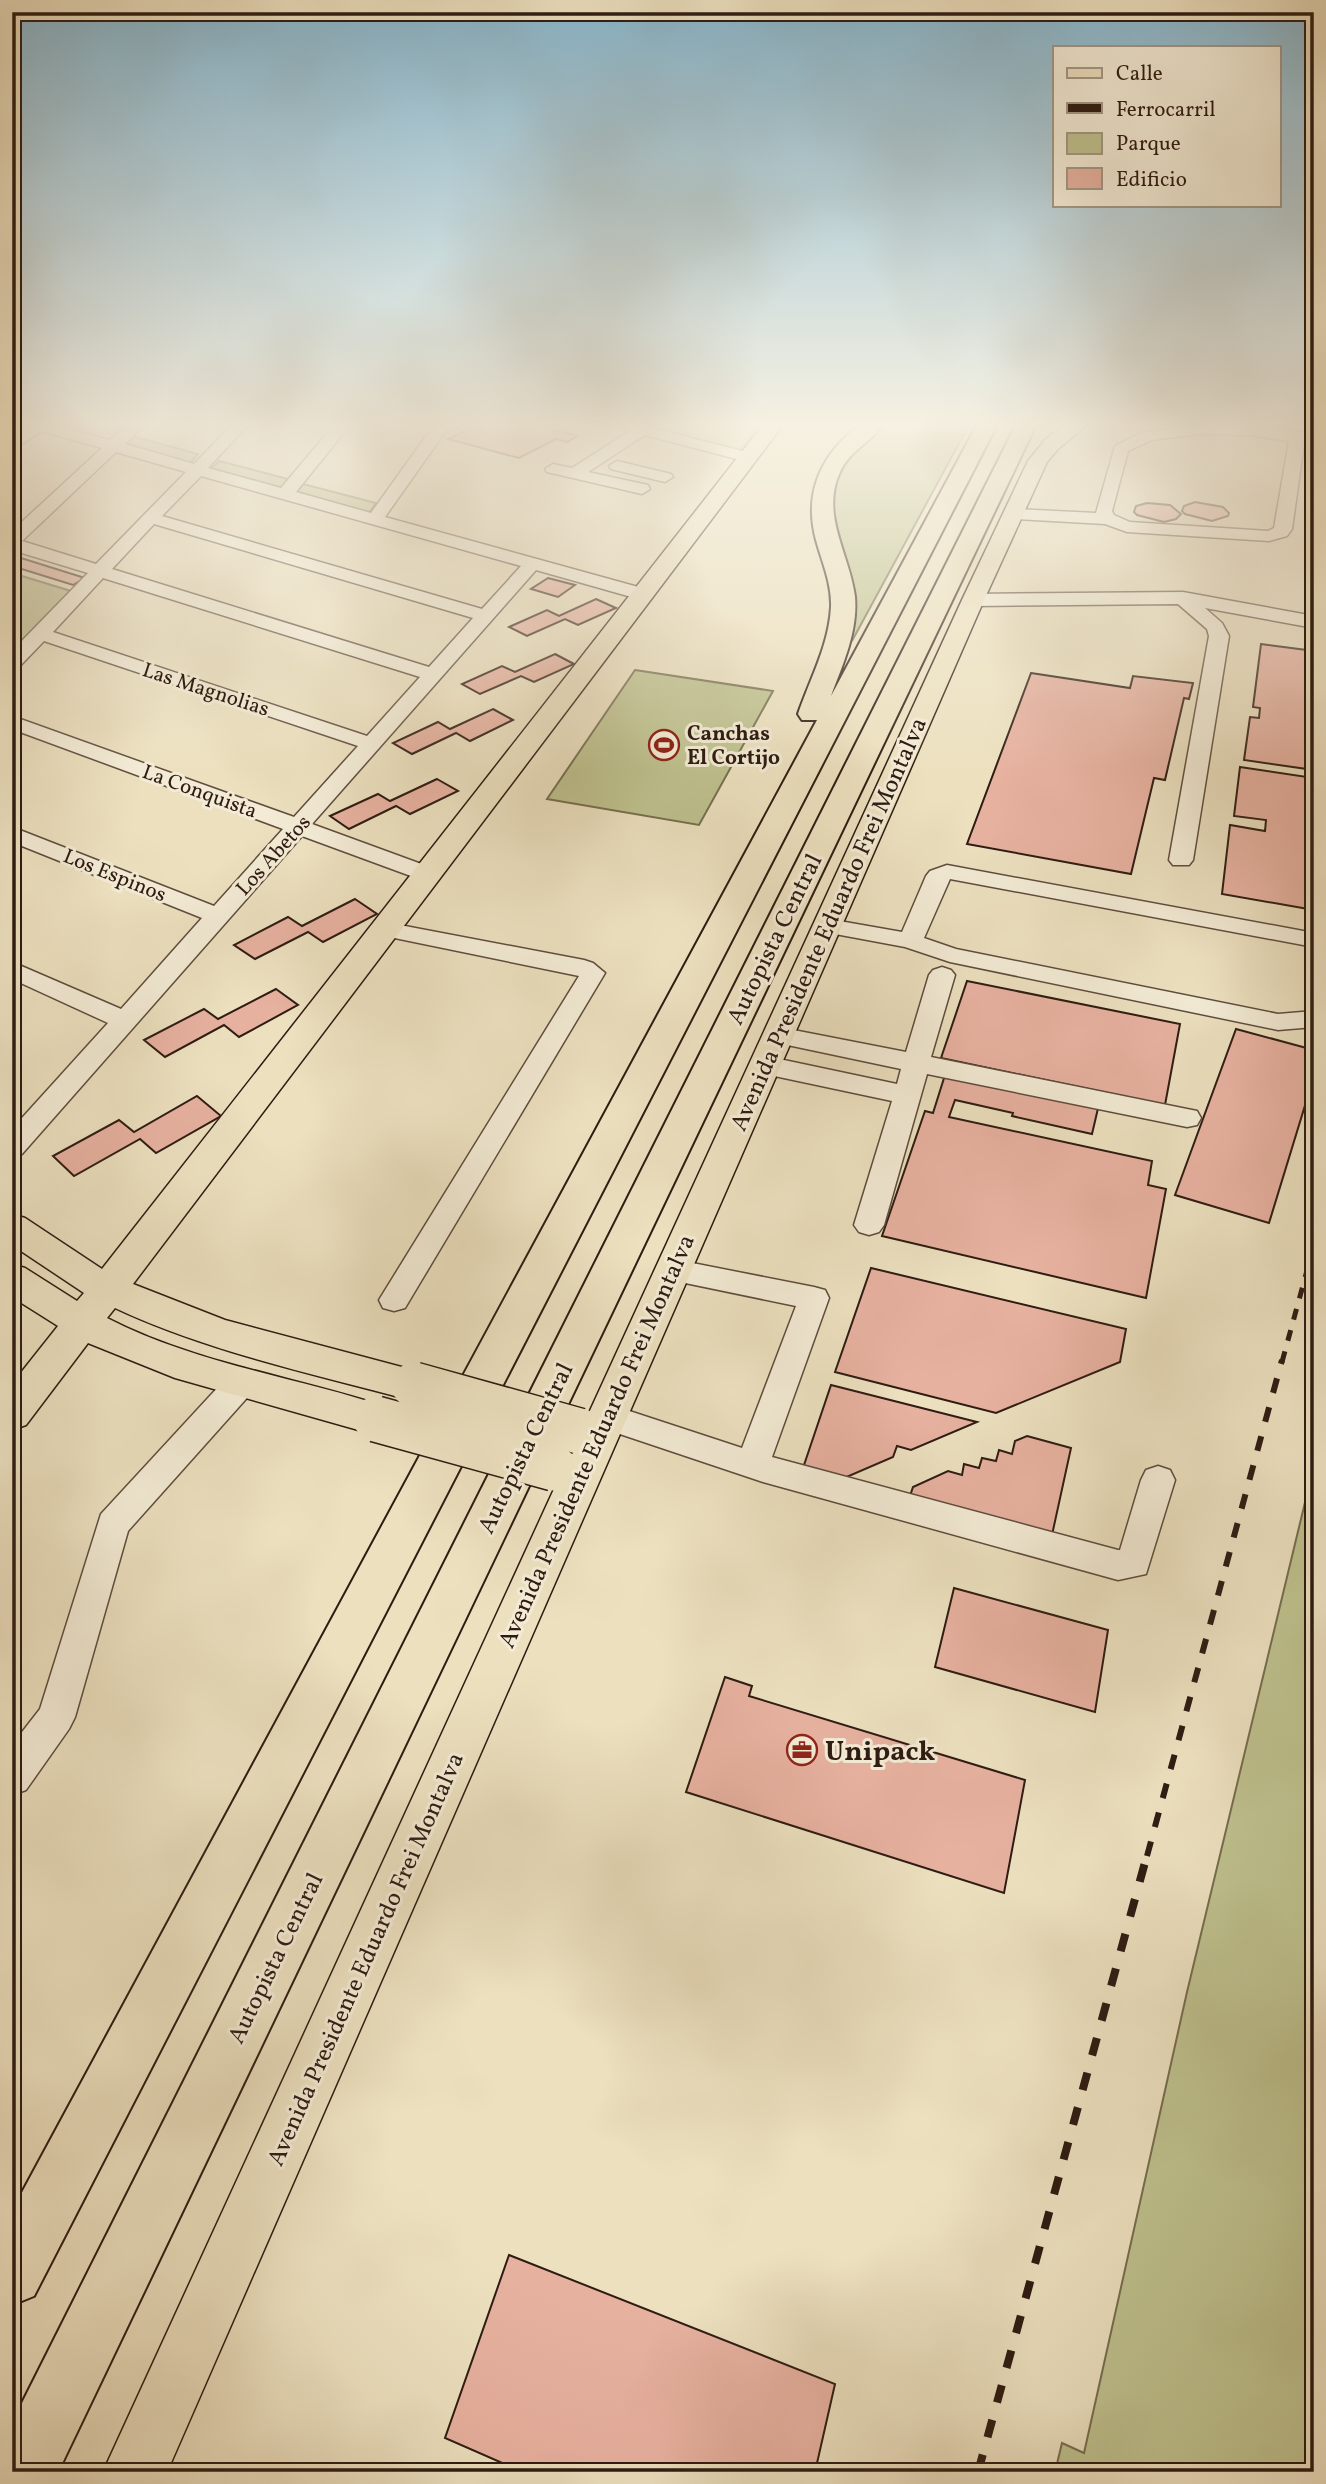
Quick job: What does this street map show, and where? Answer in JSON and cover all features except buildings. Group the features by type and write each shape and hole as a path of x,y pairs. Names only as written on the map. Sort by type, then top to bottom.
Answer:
{"highway":[{"path":"799,784 809,721 835,652 843,605 838,572 829,541"},
{"name":"Autopista Central","path":"12,2274 926,541"},
{"name":"Autopista Central","path":"23,2472 985,541"}],"main road":[{"path":"12,1414 683,541"},
{"name":"Avenida Presidente Eduardo Frei Montalva","path":"135,2472 584,1445 672,1270 828,926 976,594 993,541"},
{"path":"12,1227 80,1274 108,1289 169,1314 240,1337 414,1385 584,1445"},
{"path":"12,1278 82,1322 127,1344 243,1381 376,1419 584,1445"}],"street":[{"path":"12,663 129,541"},
{"path":"229,541 486,616"},
{"path":"454,541 642,593"},
{"path":"12,542 433,676"},
{"name":"Los Abetos","path":"12,1147 533,563"},
{"path":"976,594 1192,599 1314,622"},
{"path":"1181,860 1219,636 1192,599"},
{"name":"Las Magnolias","path":"41,634 372,744"},
{"name":"La Conquista","path":"12,722 427,874"},
{"name":"Los Espinos","path":"12,834 218,916"},
{"path":"910,941 938,876 947,872 1314,940"},
{"path":"828,926 910,941 950,955 1278,1022 1314,1019"},
{"path":"384,929 584,968 592,973 394,1300"},
{"path":"12,969 125,1021"},
{"path":"869,1225 942,975"},
{"path":"778,1035 1187,1118"},
{"path":"765,1065 907,1095"},
{"path":"672,1270 814,1298 753,1464"},
{"path":"12,1777 56,1717 113,1524 243,1381"},
{"path":"584,1445 753,1464 1118,1565 1134,1563 1158,1480"}],"green space":[{"path":"836,541 906,541 852,641 853,608"},
{"path":"12,573 71,591 12,653"},
{"name":"Canchas El Cortijo","path":"635,670 773,691 699,825 547,799"},
{"path":"1314,1465 1314,2472 1055,2472 1062,2443 1084,2453 1187,1992"}],"railway":[{"path":"1282,1362 1314,1245"},
{"path":"1147,1856 1282,1360"},
{"path":"978,2472 1147,1855"}],"place":[{"name":"Canchas El Cortijo","path":"664,745"},
{"name":"Unipack","path":"802,1750"}]}
